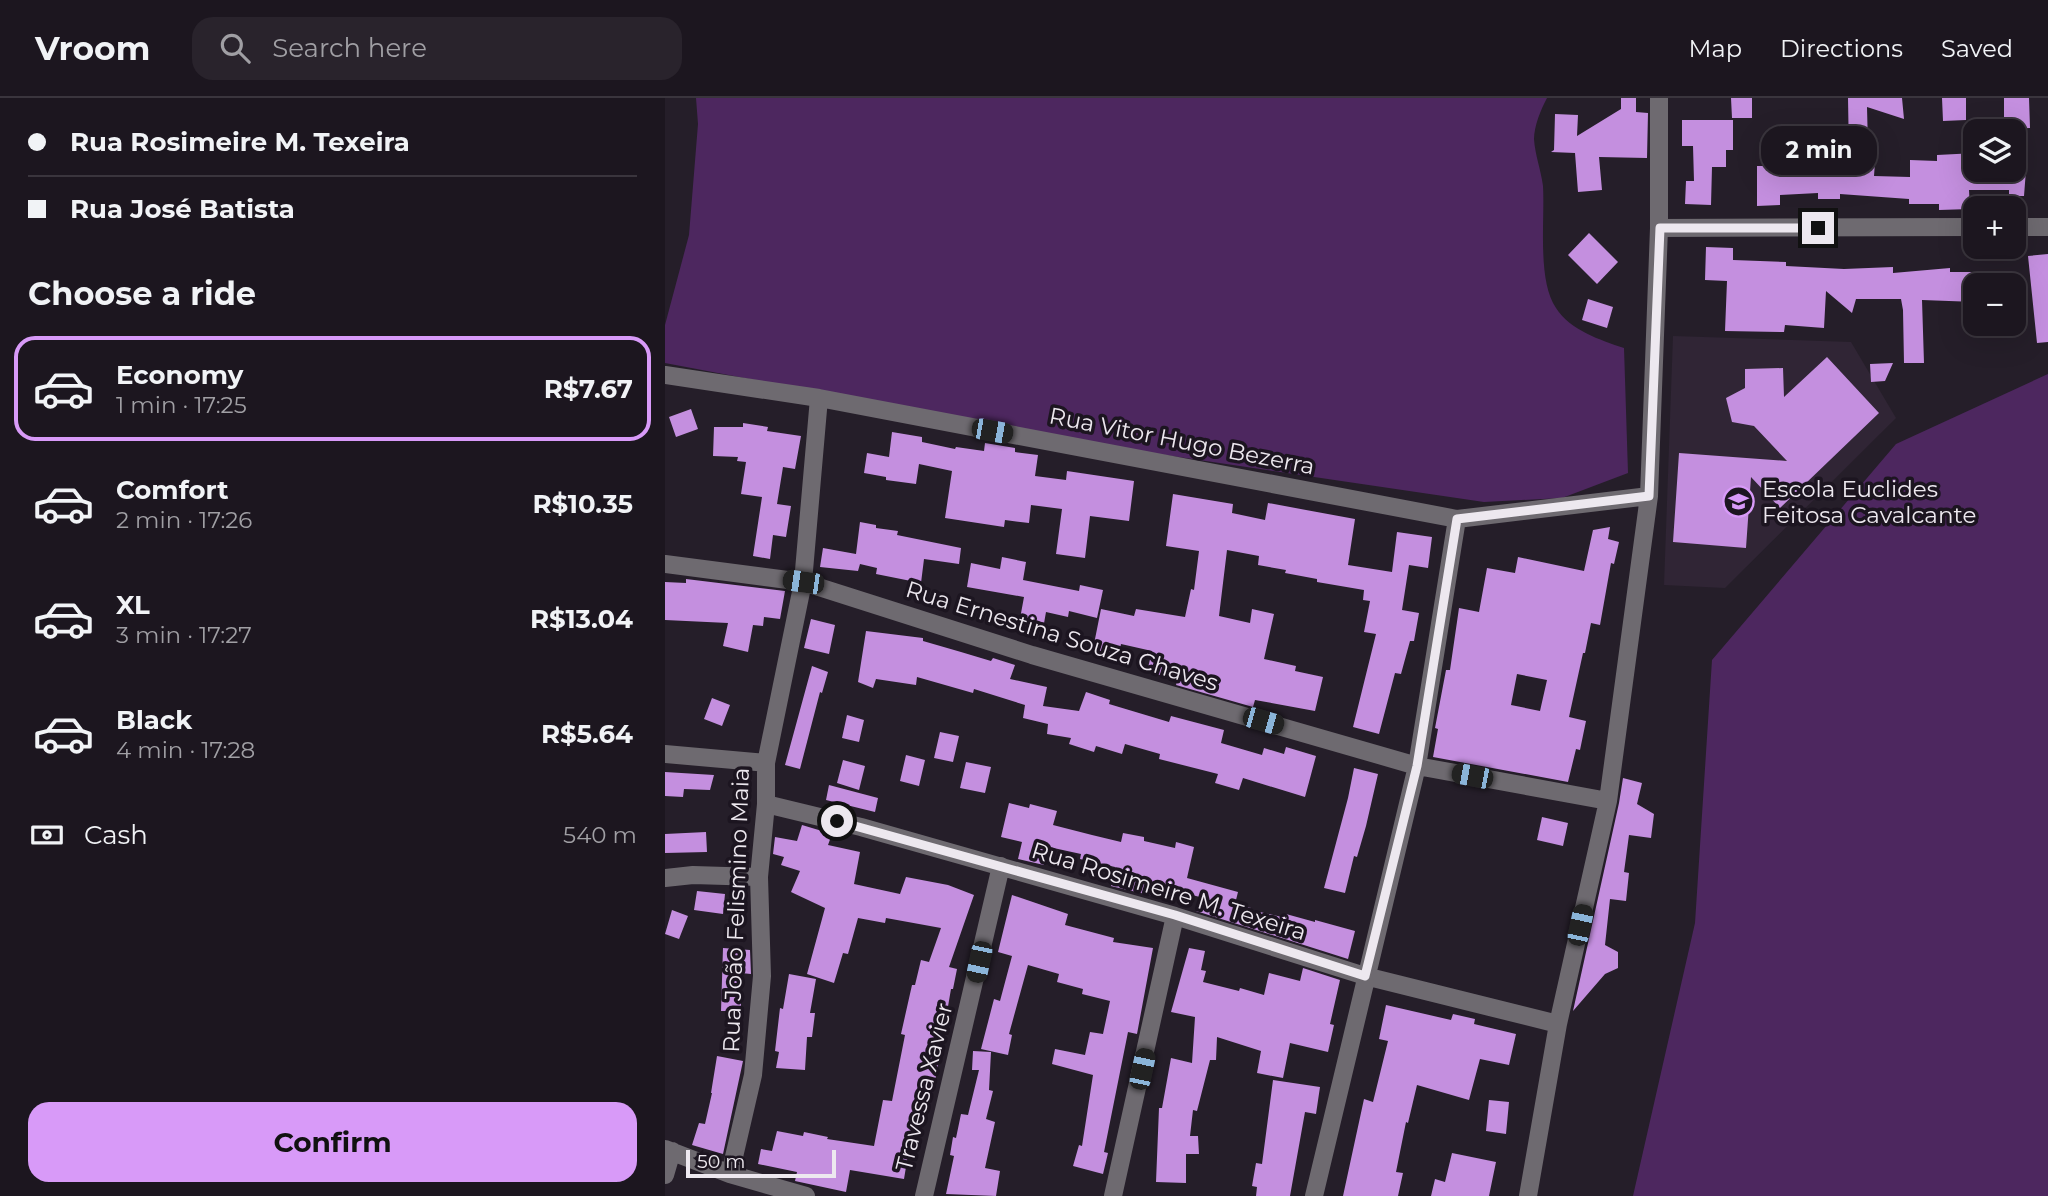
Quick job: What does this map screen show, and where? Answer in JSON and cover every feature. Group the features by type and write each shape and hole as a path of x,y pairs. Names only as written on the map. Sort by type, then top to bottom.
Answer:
{"street":[{"path":"1528,1196 1558,1024 1608,801 1649,496 1660,228 1659,98"},
{"path":"1660,228 1963,227"},
{"path":"2026,227 2048,227"},
{"name":"Rua Vitor Hugo Bezerra","path":"665,375 819,398 1457,519 1649,496"},
{"name":"Rua João Felismino Maia","path":"730,1174 754,1063 762,976 759,877 767,804 766,763 803,582 819,398"},
{"path":"1314,1196 1417,766 1457,519"},
{"name":"Rua Ernestina Souza Chaves","path":"665,565 803,582 1032,655 1417,766 1608,801"},
{"path":"665,754 766,763"},
{"name":"Rua Rosimeire M. Texeira","path":"767,804 860,827 1175,915 1365,976 1558,1024"},
{"name":"Travessa Xavier","path":"924,1196 1000,866"},
{"path":"665,878 693,875 759,877"},
{"path":"1113,1196 1175,915"},
{"path":"665,1175 668,1150 730,1174 806,1196"}],"shaded area":[{"path":"696,98 1547,98 1538,118 1534,139 1543,186 1546,282 1556,308 1569,322 1596,338 1624,348 1628,473 1562,498 1484,502 1104,446 665,363 665,325 689,235 698,124"},
{"name":"Escola Euclides Feitosa Cavalcante","path":"1673,336 1851,342 1896,418 1725,588 1664,585"},
{"path":"2048,374 2048,1196 1633,1196 1695,923 1712,660 1896,444"}],"building":[{"path":"1621,98 1636,98 1636,112 1648,113 1647,158 1599,157 1602,190 1578,192 1575,153 1551,152 1554,150 1555,114 1578,115 1577,136 1621,109"},
{"path":"1731,98 1752,98 1752,118 1732,118"},
{"path":"1848,98 1902,98 1904,119 1867,107 1868,147 1876,148 1874,176 1910,177 1910,160 1937,161 1937,155 1963,154 1963,182 2025,182 2024,196 2009,196 2009,190 1969,190 1969,196 1963,196 1963,209 1939,210 1939,204 1909,204 1909,199 1840,194 1840,199 1818,199 1818,193 1780,195 1780,205 1757,206 1757,166 1789,166 1818,162 1818,156 1849,156"},
{"path":"1942,98 1966,98 1966,119 1943,121"},
{"path":"2004,98 2029,98 2030,128 2026,128 2026,119 2004,119"},
{"path":"1682,120 1733,120 1733,150 1726,150 1726,167 1712,167 1711,205 1685,204 1686,181 1694,181 1693,146 1682,146"},
{"path":"1589,233 1618,262 1597,284 1568,255"},
{"path":"1706,247 1733,248 1733,260 1786,262 1786,266 1844,269 1893,267 1893,273 1950,268 1950,272 1976,272 1963,273 1963,302 1922,300 1924,363 1904,363 1901,299 1856,299 1852,313 1826,291 1824,328 1785,325 1784,332 1725,331 1727,281 1705,280"},
{"path":"2048,254 2048,342 2037,343 2028,256"},
{"path":"1588,299 1613,307 1607,328 1582,320"},
{"path":"1827,357 1879,413 1780,508 1751,477 1746,548 1673,542 1679,453 1787,461 1754,426 1732,422 1726,398 1745,388 1745,369 1783,368 1784,397"},
{"path":"1893,363 1885,381 1871,382 1870,364"},
{"path":"691,409 698,429 676,437 669,417"},
{"path":"743,423 768,427 767,431 801,436 795,469 783,467 777,504 791,506 786,537 773,535 770,559 753,556 762,497 741,494 746,462 737,461 738,457 713,456 714,427 743,427"},
{"path":"892,432 922,437 922,442 955,449 984,451 985,443 1015,448 1015,452 1038,455 1035,476 1066,480 1067,471 1134,481 1129,521 1090,516 1085,558 1056,554 1062,509 1031,505 1029,523 1005,520 1004,527 945,518 952,471 919,464 916,484 886,480 886,477 864,473 867,453 889,457"},
{"path":"1173,494 1233,504 1232,513 1265,520 1268,503 1355,519 1348,565 1392,572 1397,532 1432,537 1428,568 1409,565 1402,610 1419,613 1414,641 1410,641 1401,674 1395,673 1379,734 1353,727 1376,634 1364,632 1370,601 1363,600 1364,590 1317,582 1317,579 1285,573 1286,570 1258,565 1259,556 1227,550 1219,616 1250,623 1252,609 1274,614 1264,659 1296,666 1295,671 1323,677 1315,711 1255,700 1253,707 1176,685 1178,679 1147,672 1152,651 1121,644 1118,659 1092,654 1101,609 1134,616 1136,609 1185,617 1191,589 1194,590 1199,551 1166,546"},
{"path":"860,522 876,525 876,528 898,531 897,535 961,548 959,564 924,559 921,583 876,574 877,568 860,564 858,571 820,567 823,548 856,554"},
{"path":"1610,527 1608,539 1619,542 1614,564 1611,563 1600,625 1591,623 1569,717 1586,721 1580,750 1576,749 1568,782 1433,757 1438,729 1435,728 1446,670 1450,670 1459,608 1479,612 1487,568 1515,573 1518,557 1584,571 1593,530","holes":["1517,674 1547,680 1540,711 1511,705"]},
{"path":"1002,557 1026,562 1023,580 1079,591 1080,585 1103,590 1097,618 1069,611 1068,617 1046,612 1043,629 1019,624 1024,597 967,587 971,563 1000,569"},
{"path":"686,579 785,591 780,619 764,617 763,626 753,625 748,652 723,646 728,623 665,620 665,582 686,583"},
{"path":"811,619 835,625 829,654 804,648"},
{"path":"866,631 923,638 923,641 991,661 993,658 1015,665 1010,679 1047,687 1043,706 1079,711 1086,692 1110,700 1109,704 1169,722 1171,716 1224,730 1221,743 1262,755 1264,748 1284,754 1286,747 1316,756 1305,797 1243,778 1239,790 1215,783 1218,774 1159,759 1160,754 1125,744 1122,754 1096,746 1094,752 1069,744 1071,738 1047,734 1048,724 1023,718 1025,705 974,689 973,693 917,677 916,685 876,679 873,688 858,682"},
{"path":"812,666 828,672 822,693 820,692 800,769 785,765"},
{"path":"712,698 730,705 722,726 704,719"},
{"path":"847,715 864,720 859,742 842,738"},
{"path":"940,732 959,736 953,762 934,758"},
{"path":"906,755 925,760 919,786 900,781"},
{"path":"843,760 865,766 859,790 837,783"},
{"path":"966,762 991,767 985,793 960,788"},
{"path":"1354,768 1378,774 1366,826 1357,857 1354,856 1345,893 1324,888"},
{"path":"665,772 714,775 710,790 684,789 683,797 665,796"},
{"path":"1623,778 1642,783 1637,804 1654,814 1651,838 1629,835 1624,872 1629,873 1626,901 1610,899 1605,945 1618,952 1618,968 1605,974 1573,1011 1619,803"},
{"path":"829,785 878,798 875,812 826,800"},
{"path":"1009,803 1029,808 1030,804 1057,811 1053,825 1121,842 1123,833 1175,848 1176,842 1194,847 1187,878 1238,892 1235,904 1251,910 1286,918 1286,914 1355,931 1348,959 1196,911 1200,897 1156,886 1154,896 1111,886 1115,867 1080,859 1081,854 1049,847 1044,865 1018,859 1022,842 1001,837"},
{"path":"1542,817 1568,823 1563,846 1537,840"},
{"path":"802,825 832,834 828,845 860,852 854,884 900,894 906,877 948,885 974,895 949,967 957,969 930,1104 917,1101 904,1179 850,1170 846,1192 795,1181 797,1172 758,1164 761,1149 772,1151 777,1131 803,1136 804,1132 828,1137 827,1139 874,1146 883,1100 892,1101 905,1035 901,1034 912,985 915,985 921,960 929,962 941,928 886,918 885,923 858,918 848,954 843,953 834,983 807,974 825,908 791,892 800,871 781,865 784,857 773,854 775,837 797,841"},
{"path":"706,832 707,852 665,853 665,834"},
{"path":"697,891 725,894 723,914 694,910"},
{"path":"1012,895 1068,914 1065,925 1114,938 1113,942 1153,948 1137,1034 1128,1032 1104,1152 1108,1153 1103,1174 1073,1166 1079,1145 1082,1146 1093,1075 1052,1064 1055,1049 1085,1055 1090,1032 1103,1034 1110,1001 1082,994 1083,989 1057,982 1059,974 1028,965 1009,1034 1012,1035 1008,1055 981,1049 994,999 1000,1001 1012,956 998,952"},
{"path":"672,910 688,916 679,939 665,934"},
{"path":"723,948 750,950 751,974 741,973 741,1011 721,1011"},
{"path":"1189,948 1205,951 1201,970 1206,971 1203,982 1239,991 1240,988 1264,995 1269,973 1300,981 1303,968 1340,980 1330,1024 1334,1025 1328,1052 1290,1043 1283,1078 1257,1073 1261,1051 1217,1037 1216,1060 1210,1060 1197,1111 1193,1110 1190,1136 1198,1136 1199,1154 1186,1154 1186,1183 1156,1182 1159,1108 1162,1108 1171,1058 1192,1063 1195,1017 1171,1012"},
{"path":"789,974 816,979 810,1013 815,1013 812,1037 807,1037 805,1070 776,1068 779,1052 775,1051 780,1008 783,1009"},
{"path":"1386,1005 1451,1020 1453,1014 1475,1019 1474,1024 1516,1034 1509,1065 1480,1059 1469,1100 1417,1085 1396,1172 1403,1173 1398,1196 1343,1196 1364,1099 1373,1102 1388,1041 1379,1039"},
{"path":"973,1051 991,1052 989,1090 993,1091 986,1119 995,1122 985,1168 1000,1171 996,1196 946,1194 954,1156 950,1155 953,1137 956,1138 961,1114 968,1115 979,1070 972,1070"},
{"path":"717,1056 743,1061 723,1154 692,1145 699,1123 705,1124"},
{"path":"1273,1080 1320,1087 1316,1114 1305,1112 1290,1196 1256,1196 1257,1187 1252,1186 1256,1163 1262,1164"},
{"path":"1489,1100 1509,1102 1506,1134 1486,1131"},
{"path":"1452,1153 1496,1162 1489,1196 1431,1196 1435,1179 1445,1182"}],"place":[{"name":"Escola Euclides Feitosa Cavalcante","path":"1739,502"}],"route":[{"path":"837,821 1175,915 1365,976 1417,766 1457,519 1649,496 1660,228 1818,228"}]}
